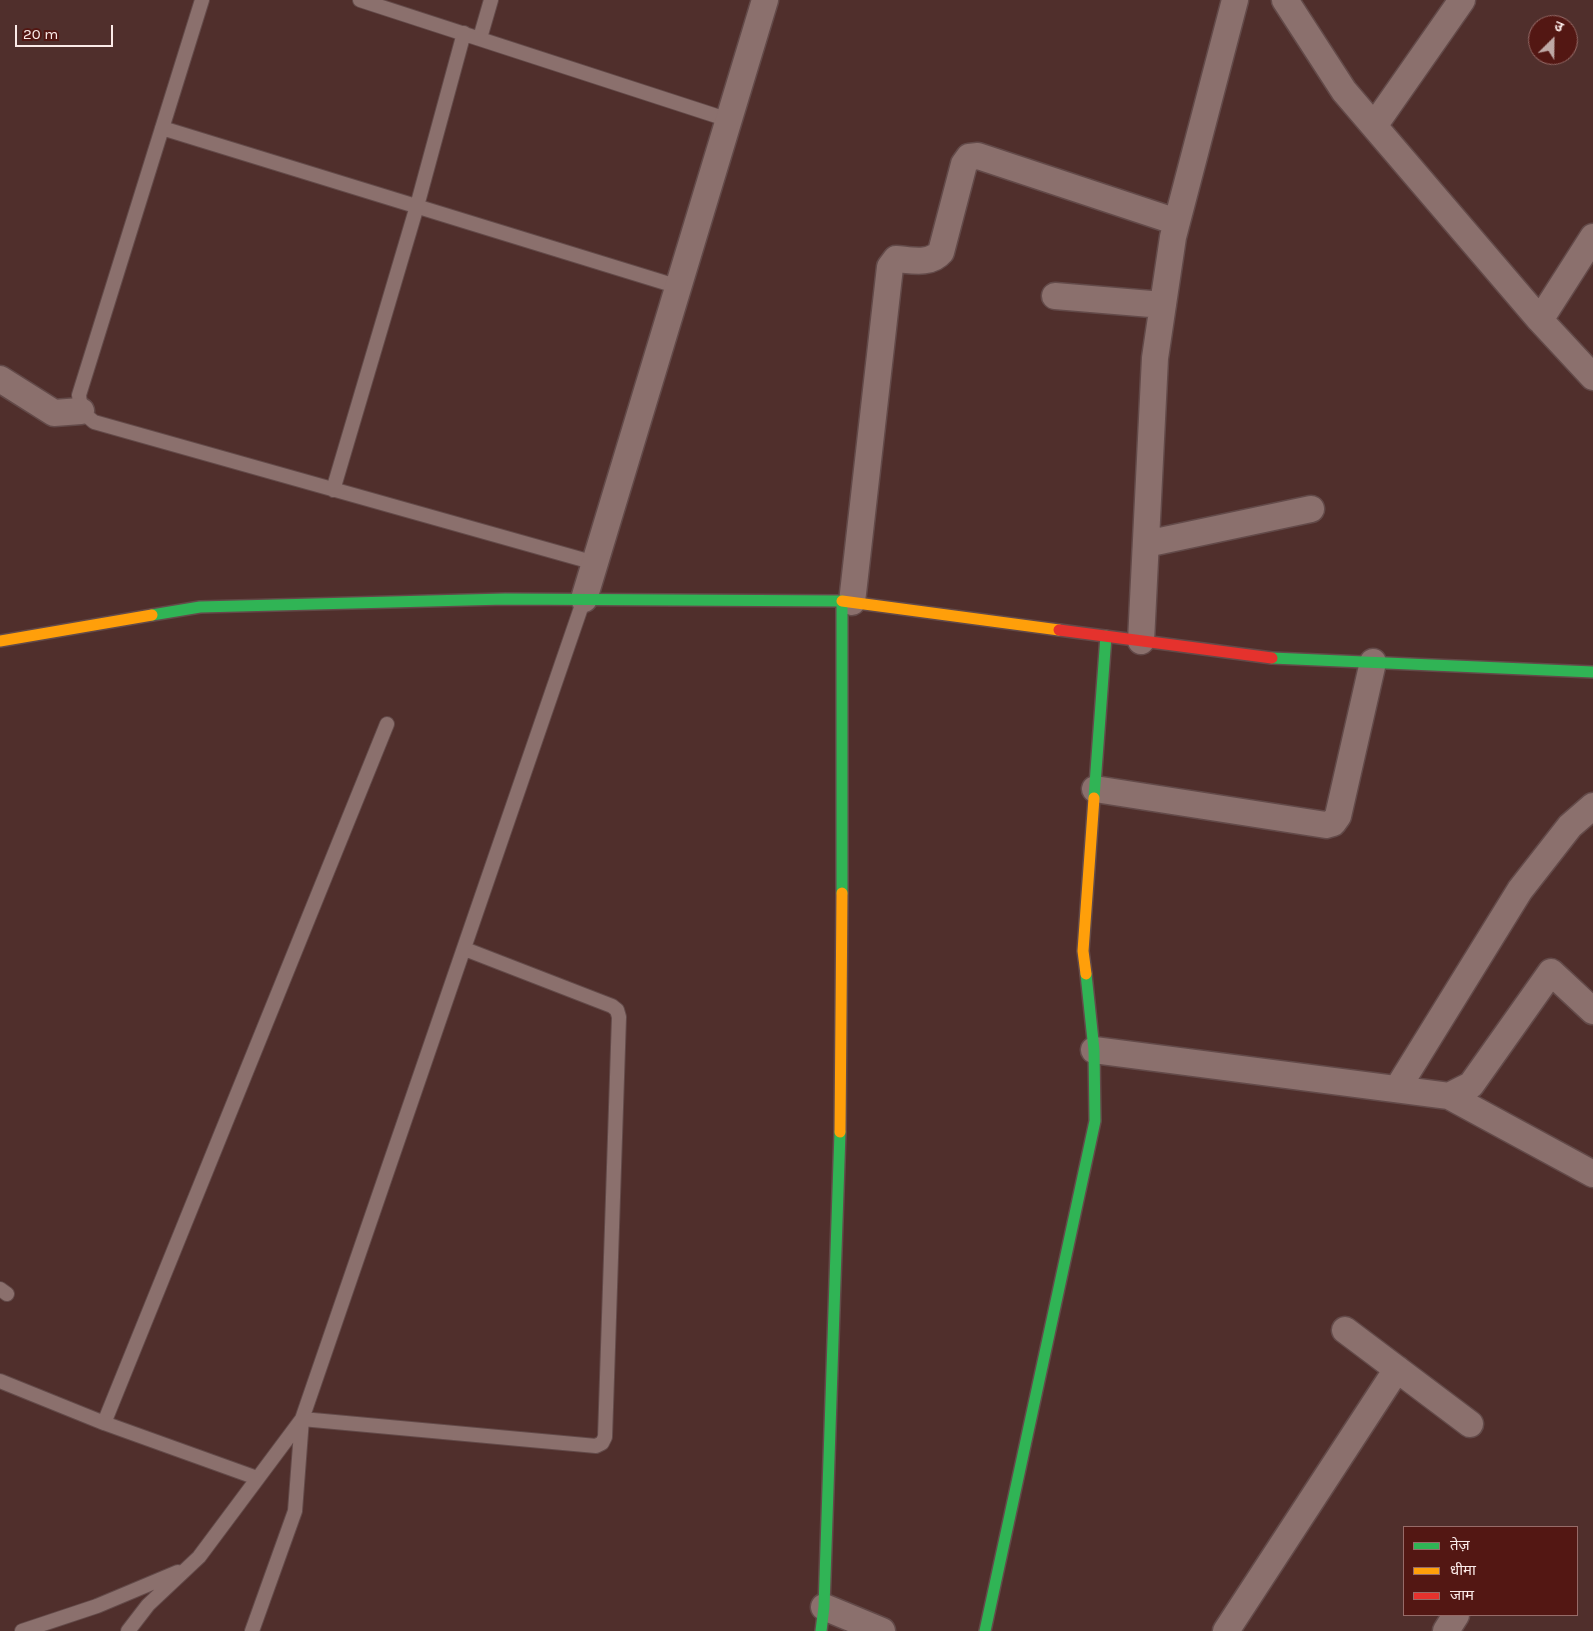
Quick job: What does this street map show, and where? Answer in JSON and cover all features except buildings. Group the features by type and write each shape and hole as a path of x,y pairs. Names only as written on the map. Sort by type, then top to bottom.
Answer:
{"street":[{"path":"584,599 765,0"},
{"path":"1141,641 1155,358 1172,237 1235,0"},
{"path":"1285,0 1344,91 1540,320 1593,377"},
{"path":"1374,126 1462,0"},
{"path":"882,1631 822,1619 842,1083 847,601 890,267 896,259 936,259 941,252 964,164 969,157 978,156 1177,222"},
{"path":"1540,320 1593,238"},
{"path":"1055,296 1163,305"},
{"path":"0,379 54,413 81,411"},
{"path":"1146,544 1311,509"},
{"path":"0,641 200,607 584,599 847,601 1259,657 1593,672"},
{"path":"986,1631 1095,1121 1094,1050 1083,950 1106,636"},
{"path":"1095,789 1326,825 1333,823 1338,816 1373,662"},
{"path":"1397,1089 1520,890 1570,826 1593,806"},
{"path":"1449,1096 1471,1085 1551,972 1592,1009"},
{"path":"1094,1050 1449,1096 1593,1174"},
{"path":"1345,1330 1470,1424"},
{"path":"1226,1631 1397,1369"},
{"path":"1446,1631 1455,1616"}],"lane":[{"path":"202,0 79,394 81,411 94,422 595,563"},
{"path":"360,0 729,120"},
{"path":"480,38 491,0"},
{"path":"333,490 417,206 464,33"},
{"path":"162,128 678,287"},
{"path":"252,1631 294,1511 302,1419 584,599"},
{"path":"104,1423 388,724"},
{"path":"302,1419 596,1446 602,1443 605,1437 619,1027 617,1010 612,1006 479,955 463,951"},
{"path":"0,1381 104,1423 257,1478"},
{"path":"128,1631 148,1605 199,1557 302,1419"},
{"path":"22,1631 97,1606 187,1568"}],"traffic: fast":[{"path":"152,615 200,607 505,599 842,601"},
{"path":"842,601 842,893"},
{"path":"1094,798 1106,636"},
{"path":"1272,658 1593,672"},
{"path":"985,1631 1095,1121 1094,1050 1086,974"},
{"path":"821,1631 824,1607 840,1132"}],"traffic: slow":[{"path":"842,601 1059,630"},
{"path":"0,641 152,615"},
{"path":"1086,974 1083,951 1094,798"},
{"path":"840,1132 842,893"}],"traffic: jam":[{"path":"1059,630 1272,658"}]}
